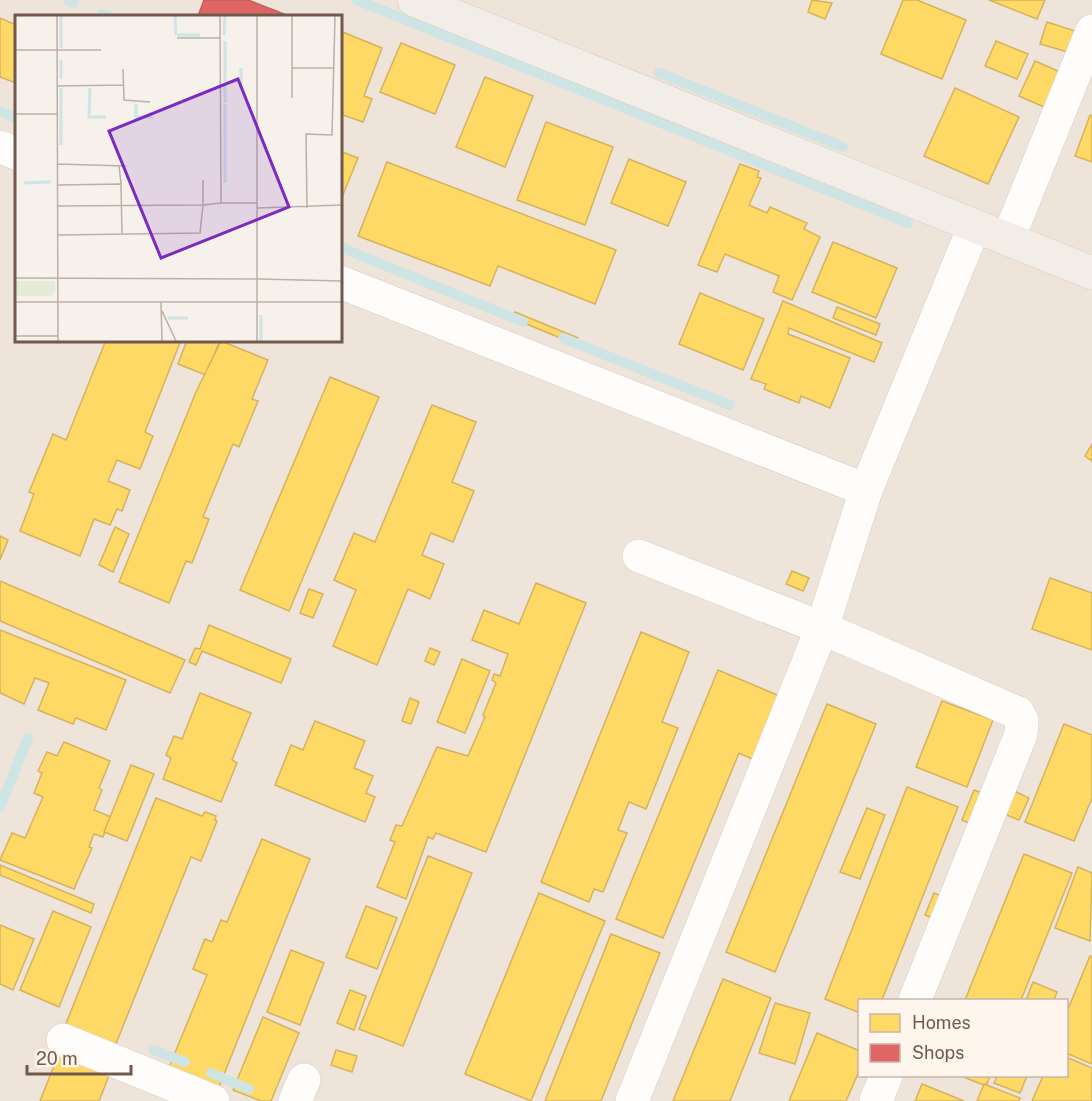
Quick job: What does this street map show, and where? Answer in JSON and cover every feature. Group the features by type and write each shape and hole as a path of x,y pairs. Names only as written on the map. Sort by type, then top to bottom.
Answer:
{"main road":[{"path":"414,0 1092,273"}],"street":[{"path":"1008,239 1092,31"},
{"path":"0,147 15,153"},
{"path":"632,1101 822,628 866,490 974,226"},
{"path":"342,283 866,490"},
{"path":"639,556 822,628 1018,713 1022,721 1021,734 915,999"},
{"path":"63,1040 213,1101"},
{"path":"876,1101 886,1077"}],"shaded area":[{"path":"0,0 1092,0 1092,1101 0,1101"}],"building: Homes":[{"path":"812,0 832,3 825,19 808,12"},
{"path":"903,0 917,0 966,20 942,79 881,54"},
{"path":"989,0 1045,0 1037,19"},
{"path":"0,18 15,25 15,83 0,77"},
{"path":"1047,22 1075,31 1068,52 1040,44"},
{"path":"342,32 382,48 364,96 372,99 363,122 342,115"},
{"path":"996,41 1028,54 1017,79 985,66"},
{"path":"401,43 455,65 435,114 380,92"},
{"path":"1035,61 1060,72 1044,107 1019,96"},
{"path":"485,77 533,96 505,167 456,147"},
{"path":"955,88 1019,117 988,184 924,156"},
{"path":"1090,115 1092,116 1092,162 1075,156"},
{"path":"546,122 613,147 585,225 517,200"},
{"path":"342,152 358,158 342,197"},
{"path":"629,159 686,182 668,226 611,203"},
{"path":"387,162 616,250 595,304 498,266 490,286 358,236"},
{"path":"740,164 759,171 757,177 761,178 749,205 767,213 770,207 807,223 804,229 820,237 792,300 773,292 779,276 725,254 717,272 698,265"},
{"path":"833,242 897,268 876,318 812,292"},
{"path":"700,293 764,319 743,370 679,344"},
{"path":"783,301 882,343 874,362 789,328 788,334 850,358 830,408 801,396 799,403 764,389 766,384 751,379"},
{"path":"837,307 880,324 876,335 833,318"},
{"path":"515,312 578,338 575,344 512,318"},
{"path":"105,342 180,342 145,432 153,436 140,469 117,460 108,481 130,490 122,511 117,509 110,525 94,519 80,556 20,531 34,494 29,492 53,434 66,440"},
{"path":"186,342 219,342 206,375 178,364"},
{"path":"221,342 268,360 252,399 258,401 239,447 233,444 203,517 209,519 192,563 186,561 169,603 119,582 196,392"},
{"path":"330,377 379,397 289,611 240,590"},
{"path":"432,405 476,422 452,482 474,491 453,542 431,533 422,555 444,564 430,599 408,589 377,665 333,646 356,590 334,580 354,533 375,542"},
{"path":"1092,444 1092,461 1085,456"},
{"path":"115,527 129,534 113,572 99,565"},
{"path":"0,536 8,540 0,560"},
{"path":"792,571 809,578 803,591 786,584"},
{"path":"1050,578 1092,593 1092,650 1032,629"},
{"path":"0,581 185,660 170,693 0,621"},
{"path":"536,583 586,603 486,852 436,833 433,839 428,837 406,899 377,887 395,842 390,840 396,825 402,826 437,747 468,756 485,717 483,715 496,683 492,680 494,674 500,676 508,654 472,640 484,610 519,624"},
{"path":"309,589 323,594 313,618 300,613"},
{"path":"209,625 291,659 281,683 202,651 196,665 189,662 195,648 200,649"},
{"path":"0,630 126,680 106,730 76,718 73,724 38,710 49,683 35,678 24,704 0,693"},
{"path":"641,632 689,652 662,722 678,728 646,809 629,802 618,830 627,833 603,892 594,889 589,902 541,882"},
{"path":"430,648 440,652 434,665 425,661"},
{"path":"462,659 490,671 465,733 437,722"},
{"path":"718,670 789,700 763,764 739,753 663,938 616,919"},
{"path":"200,693 251,713 232,760 237,763 221,802 163,779 171,758 166,755 174,736 182,739"},
{"path":"410,698 419,702 411,724 402,721"},
{"path":"942,701 993,720 967,787 916,767"},
{"path":"827,704 876,724 775,972 726,952"},
{"path":"315,721 365,741 354,768 373,776 366,793 375,797 365,822 275,785 291,745 303,750"},
{"path":"1064,724 1092,735 1092,798 1074,841 1025,822"},
{"path":"64,742 110,761 99,788 102,790 94,810 111,817 103,837 94,834 89,847 92,848 74,889 0,860 12,833 25,838 43,797 34,793 42,773 38,771 47,752 57,756"},
{"path":"131,765 154,774 127,841 104,832"},
{"path":"907,787 958,807 882,999 858,999 858,1012 825,999"},
{"path":"974,790 990,796 978,827 962,820"},
{"path":"1012,790 1029,798 1019,820 1002,813"},
{"path":"156,798 202,816 205,812 216,816 217,821 201,861 191,857 113,1051 63,1031"},
{"path":"867,808 885,815 860,879 840,872"},
{"path":"262,839 310,859 217,1092 167,1072 207,975 193,969 204,941 205,939 212,942 221,920 227,922"},
{"path":"1024,854 1072,873 1021,999 965,999"},
{"path":"428,856 472,873 403,1046 359,1029"},
{"path":"0,865 94,904 91,913 0,875"},
{"path":"1078,867 1092,873 1090,941 1055,928"},
{"path":"539,893 605,921 531,1101 465,1074"},
{"path":"934,893 951,900 942,922 925,915"},
{"path":"366,906 397,918 377,969 346,957"},
{"path":"53,911 91,927 59,1007 20,990"},
{"path":"0,925 34,939 13,990 0,984"},
{"path":"611,934 660,953 601,1101 545,1101"},
{"path":"291,950 324,963 300,1025 267,1012"},
{"path":"1090,956 1092,957 1092,1064 1068,1054 1068,1009"},
{"path":"723,979 771,998 730,1101 673,1101"},
{"path":"1033,982 1057,992 1054,999 1026,999"},
{"path":"350,990 366,996 354,1030 337,1023"},
{"path":"775,1003 810,1013 795,1064 759,1053"},
{"path":"263,1017 299,1033 271,1101 261,1101 233,1090"},
{"path":"817,1033 858,1050 858,1074 846,1101 789,1101"},
{"path":"61,1048 112,1068 99,1101 40,1101"},
{"path":"336,1050 357,1056 352,1072 331,1065"},
{"path":"1068,1058 1092,1068 1092,1101 1032,1101 1043,1077 1068,1077"},
{"path":"964,1077 990,1077 986,1086"},
{"path":"997,1077 1027,1077 1020,1093 994,1083"},
{"path":"922,1084 964,1101 915,1101"},
{"path":"984,1084 1020,1098 1019,1101 977,1101"}],"building: Shops":[{"path":"204,0 248,0 286,15 198,15"}],"waterway":[{"path":"68,0 74,3"},
{"path":"357,0 908,223"},
{"path":"659,73 843,147"},
{"path":"0,111 15,118"},
{"path":"342,248 523,322"},
{"path":"563,338 730,405"},
{"path":"0,807 28,738"},
{"path":"154,1050 185,1062"},
{"path":"211,1073 249,1089"}]}
